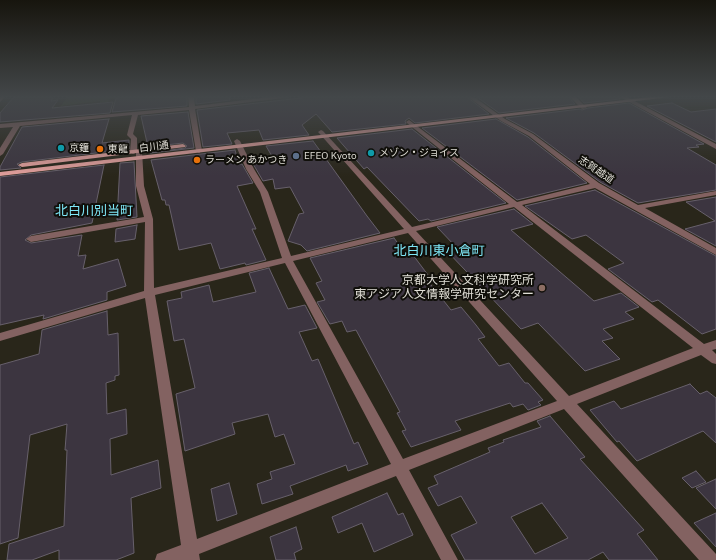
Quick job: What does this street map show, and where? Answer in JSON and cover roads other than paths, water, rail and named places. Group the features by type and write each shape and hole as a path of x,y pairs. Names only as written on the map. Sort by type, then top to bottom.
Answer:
{"main road":[{"name":"白川通","path":"0,167 238,144 427,123"},
{"name":"白川通","path":"0,174 137,154"}],"street":[{"path":"0,126 36,123"},
{"path":"133,123 130,135 134,138 140,186 149,220 149,293 191,555"},
{"path":"195,123 199,148"},
{"name":"志賀越道","path":"510,123 531,135 596,184 716,252"},
{"path":"670,123 716,147"},
{"path":"0,154 16,125"},
{"path":"412,125 716,360"},
{"path":"323,134 710,560"},
{"path":"238,144 264,192 287,259 450,560"},
{"path":"0,337 149,293 596,184"},
{"path":"639,207 716,193"},
{"path":"31,239 149,220"},
{"path":"164,560 191,555 399,468 716,344"}],"place":[{"name":"京鐘","path":"61,148"},
{"name":"東龍","path":"100,149"},
{"name":"メゾン・ジョイス","path":"371,153"},
{"name":"EFEO Kyoto","path":"296,156"},
{"name":"ラーメン あかつき","path":"197,160"},
{"name":"京都大学人文科学研究所 東アジア人文情報学研究センター","path":"542,288"}],"district":[{"name":"北白川別当町","path":"94,211"},
{"name":"北白川東小倉町","path":"439,251"}]}
